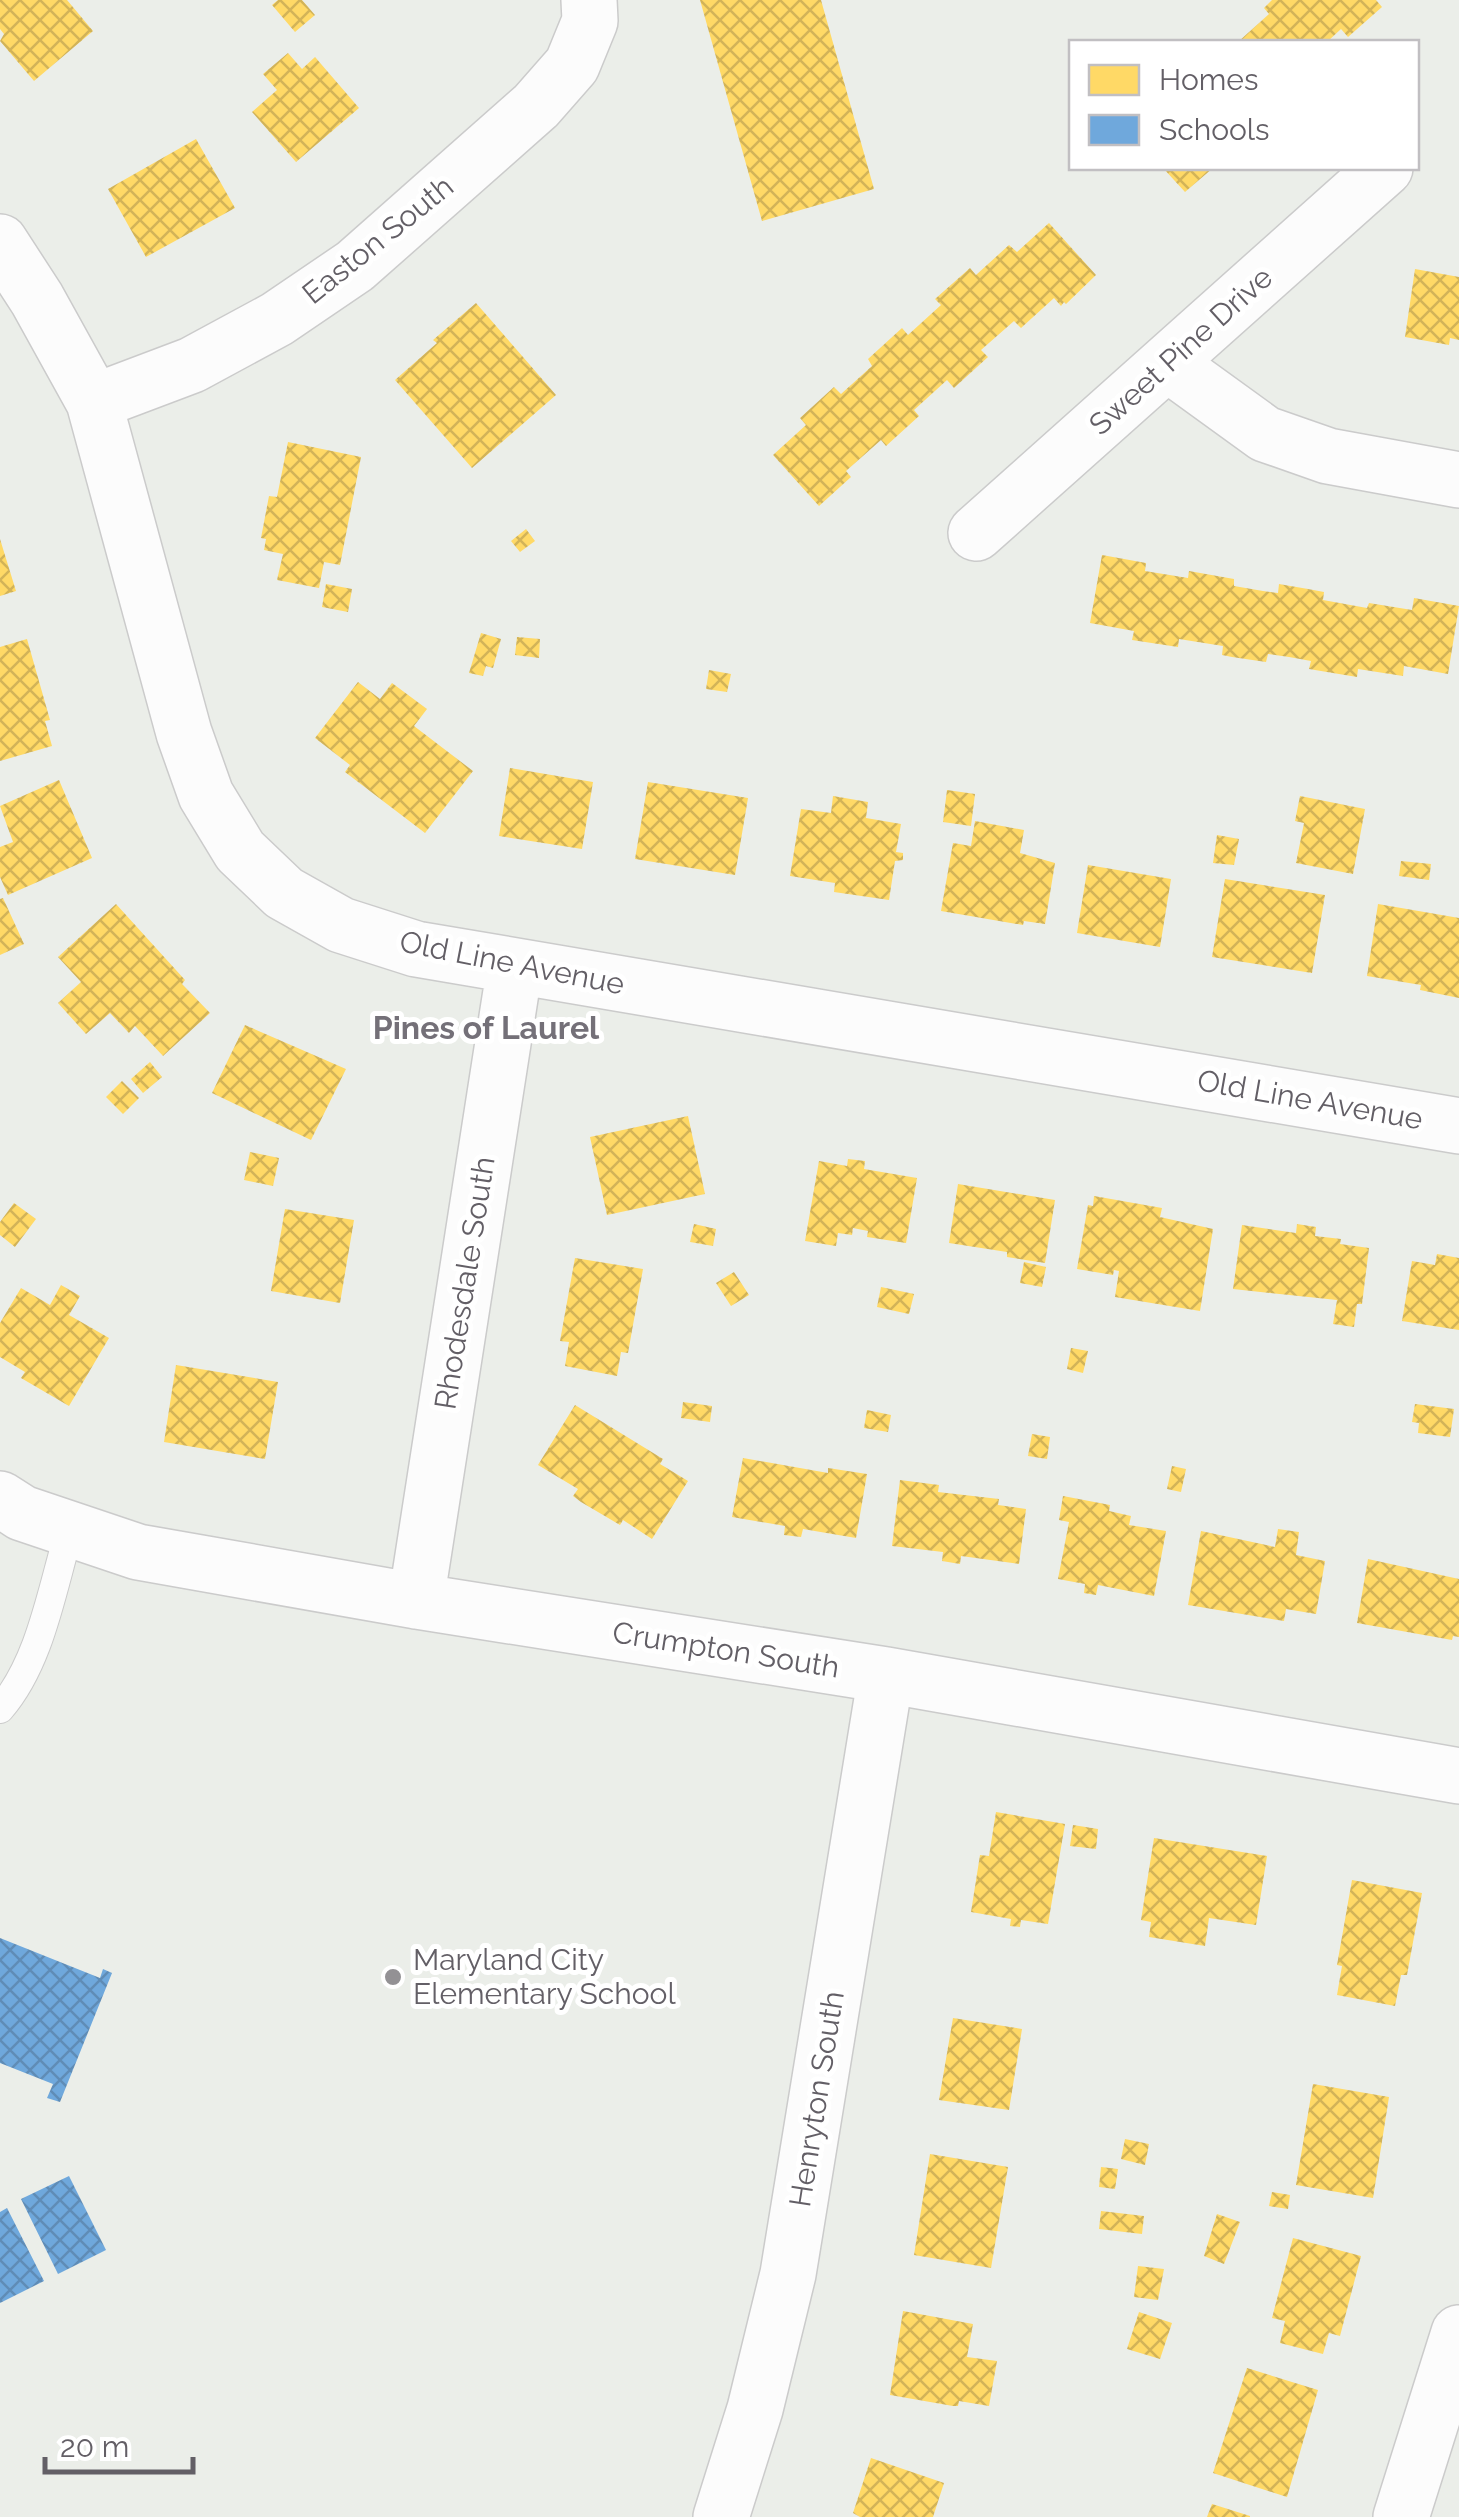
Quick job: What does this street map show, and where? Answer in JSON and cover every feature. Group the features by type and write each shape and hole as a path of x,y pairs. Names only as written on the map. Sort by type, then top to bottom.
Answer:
{"street":[{"name":"Easton South","path":"94,402 192,365 277,320 356,266 548,92 572,65 590,21 589,0"},
{"name":"Sweet Pine Drive","path":"976,534 1383,170"},
{"name":"Old Line Avenue","path":"0,242 94,402 184,733 206,794 240,851 284,894 341,925 416,949 1459,1126"},
{"path":"1167,362 1264,434 1328,456 1459,480"},
{"name":"Rhodesdale South","path":"416,1601 515,966"},
{"name":"Crumpton South","path":"0,1498 22,1513 138,1552 1459,1776"},
{"name":"Henryton South","path":"721,2517 755,2409 788,2274 886,1676"},
{"path":"1402,2517 1459,2333"}],"lane":[{"path":"0,1709 31,1658 70,1529"}],"building: Homes":[{"path":"0,0 67,0 93,31 34,81 0,41 4,34 0,29"},
{"path":"278,0 302,0 315,15 295,32 272,5"},
{"path":"700,0 821,0 874,189 762,221"},
{"path":"1272,0 1376,0 1382,7 1348,37 1341,29 1329,40 1240,40 1269,14 1264,8"},
{"path":"288,53 302,69 315,57 359,108 296,162 252,112 277,90 263,74"},
{"path":"196,139 235,208 146,257 108,189"},
{"path":"1165,170 1211,170 1185,192"},
{"path":"1049,223 1096,275 1066,304 1061,306 1054,298 1021,328 1014,321 981,350 988,357 954,388 947,380 914,410 919,416 886,446 881,440 846,471 851,477 819,506 773,455 806,425 800,418 834,387 841,394 872,366 868,359 902,328 908,335 941,305 935,299 970,268 976,275 1009,245 1017,252"},
{"path":"1415,269 1459,277 1459,340 1450,338 1449,345 1405,337"},
{"path":"476,303 556,395 472,468 395,380"},
{"path":"288,442 361,457 340,565 324,562 319,588 277,580 283,554 264,550 266,539 261,538 269,496 277,497"},
{"path":"526,529 535,541 520,552 511,541"},
{"path":"0,539 16,591 0,596"},
{"path":"1102,555 1146,563 1145,571 1188,578 1189,571 1234,579 1234,586 1278,593 1279,584 1324,592 1323,600 1367,608 1369,603 1412,610 1414,598 1459,606 1448,674 1404,666 1403,676 1358,669 1357,677 1309,669 1311,661 1289,657 1268,654 1266,662 1222,655 1223,646 1179,639 1178,647 1132,640 1134,631 1090,623"},
{"path":"326,584 352,589 348,612 322,607"},
{"path":"481,633 501,639 493,668 486,666 483,676 469,673"},
{"path":"517,637 540,639 539,658 515,655"},
{"path":"27,639 50,720 45,721 52,746 0,761 0,647"},
{"path":"709,670 731,674 727,692 706,689"},
{"path":"358,682 380,699 392,683 427,709 414,726 473,771 425,833 345,772 350,765 315,738"},
{"path":"510,768 593,782 582,849 499,836"},
{"path":"59,780 92,858 8,895 0,877 0,847 13,842 0,806"},
{"path":"648,782 748,798 735,875 635,859"},
{"path":"947,790 975,794 971,826 943,822"},
{"path":"833,796 868,802 866,818 901,824 896,852 903,853 903,860 895,861 889,900 834,892 835,883 790,876 801,809 831,813"},
{"path":"1300,796 1365,809 1353,874 1296,863 1304,823 1295,821"},
{"path":"975,821 1024,830 1020,853 1055,863 1045,924 1024,921 1023,925 941,911 953,843 971,846"},
{"path":"1217,835 1239,839 1234,865 1213,863"},
{"path":"1401,861 1431,864 1429,880 1399,876"},
{"path":"1088,865 1171,879 1160,947 1077,933"},
{"path":"1225,879 1325,895 1312,973 1212,957"},
{"path":"3,898 24,944 0,955 0,899"},
{"path":"116,904 210,1013 163,1056 135,1026 129,1033 110,1013 86,1034 58,1003 81,982 58,957"},
{"path":"1378,904 1459,918 1459,998 1420,990 1421,985 1367,976"},
{"path":"245,1025 346,1069 311,1140 212,1093"},
{"path":"150,1062 162,1077 143,1093 131,1079"},
{"path":"122,1081 139,1098 123,1114 106,1097"},
{"path":"688,1116 705,1194 607,1215 590,1137"},
{"path":"250,1152 279,1158 273,1186 244,1180"},
{"path":"848,1159 865,1161 864,1169 917,1178 906,1243 867,1237 868,1231 853,1228 852,1235 838,1233 836,1246 805,1241 819,1161 847,1166"},
{"path":"958,1184 1055,1200 1045,1263 1007,1257 1007,1252 949,1243"},
{"path":"1094,1196 1162,1208 1160,1217 1213,1229 1200,1311 1115,1297 1119,1271 1114,1270 1113,1275 1077,1269 1088,1205 1093,1206"},
{"path":"14,1203 36,1219 15,1247 0,1235 0,1222"},
{"path":"285,1209 354,1220 340,1303 271,1291"},
{"path":"694,1224 716,1229 713,1246 690,1242"},
{"path":"1297,1224 1316,1227 1315,1236 1369,1248 1362,1304 1357,1304 1354,1327 1333,1324 1337,1300 1233,1289 1242,1225 1296,1233"},
{"path":"1437,1254 1459,1258 1459,1330 1402,1321 1412,1261 1435,1265"},
{"path":"575,1258 643,1269 628,1353 621,1352 617,1376 565,1366 569,1342 560,1341"},
{"path":"1024,1262 1046,1267 1042,1287 1020,1283"},
{"path":"734,1272 749,1295 731,1306 716,1283"},
{"path":"61,1285 80,1296 69,1315 109,1338 69,1406 21,1378 25,1372 0,1357 0,1323 21,1288 50,1305"},
{"path":"881,1287 914,1294 909,1314 877,1307"},
{"path":"1071,1348 1088,1351 1083,1373 1067,1369"},
{"path":"176,1365 278,1382 265,1459 164,1442"},
{"path":"683,1402 712,1406 710,1422 681,1418"},
{"path":"1415,1404 1454,1409 1450,1437 1418,1433 1419,1423 1412,1422"},
{"path":"575,1405 663,1459 660,1464 688,1481 652,1539 623,1520 620,1525 581,1502 573,1496 578,1489 538,1465"},
{"path":"867,1410 891,1415 888,1432 864,1428"},
{"path":"1032,1434 1050,1437 1047,1459 1028,1456"},
{"path":"743,1458 828,1473 828,1468 867,1474 856,1538 803,1529 801,1537 784,1535 785,1526 732,1517"},
{"path":"1172,1466 1186,1469 1181,1492 1167,1489"},
{"path":"900,1480 939,1485 938,1492 999,1499 998,1505 1026,1509 1019,1564 961,1556 960,1564 942,1561 943,1552 892,1546"},
{"path":"1063,1496 1110,1505 1109,1511 1131,1516 1129,1525 1166,1531 1154,1596 1098,1585 1096,1595 1084,1593 1085,1584 1058,1579 1069,1522 1059,1520"},
{"path":"1278,1529 1299,1532 1296,1555 1325,1561 1316,1614 1286,1609 1284,1621 1188,1605 1201,1531 1275,1547"},
{"path":"1368,1559 1459,1579 1459,1637 1453,1636 1452,1640 1357,1623"},
{"path":"996,1812 1065,1824 1048,1924 1021,1920 1020,1927 1010,1926 1011,1919 971,1912 980,1855 989,1856"},
{"path":"1073,1825 1098,1829 1096,1849 1070,1846"},
{"path":"1154,1838 1267,1856 1256,1925 1209,1918 1205,1946 1149,1937 1151,1922 1141,1920"},
{"path":"1352,1880 1422,1893 1407,1975 1401,1975 1395,2006 1337,1995 1342,1966 1337,1965"},
{"path":"953,2018 1022,2029 1009,2110 939,2100"},
{"path":"1313,2084 1389,2097 1373,2198 1296,2185"},
{"path":"1125,2139 1149,2144 1145,2165 1121,2159"},
{"path":"930,2154 1008,2167 991,2268 914,2255"},
{"path":"1101,2167 1118,2169 1115,2189 1099,2187"},
{"path":"1272,2192 1290,2195 1288,2209 1269,2206"},
{"path":"1101,2211 1144,2216 1142,2234 1099,2229"},
{"path":"1217,2214 1240,2222 1224,2264 1204,2256"},
{"path":"1293,2238 1361,2256 1340,2336 1329,2333 1323,2354 1280,2343 1285,2321 1272,2318"},
{"path":"1138,2266 1164,2269 1158,2300 1134,2297"},
{"path":"903,2311 973,2324 967,2357 997,2361 989,2406 959,2401 958,2406 953,2406 890,2395"},
{"path":"1139,2312 1172,2323 1160,2359 1127,2349"},
{"path":"1247,2368 1318,2390 1287,2497 1213,2473"},
{"path":"871,2458 944,2483 933,2517 860,2517 853,2513"},
{"path":"1212,2504 1250,2516 1250,2517 1207,2517"}],"building: Schools":[{"path":"0,1938 100,1978 103,1969 112,1973 60,2102 47,2098 53,2084 0,2063"},
{"path":"69,2176 106,2250 58,2274 21,2199"},
{"path":"7,2208 44,2281 0,2303 0,2212"}],"place":[{"name":"Maryland City Elementary School","path":"393,1977"}],"district":[{"name":"Pines of Laurel","path":"486,1028"}]}
